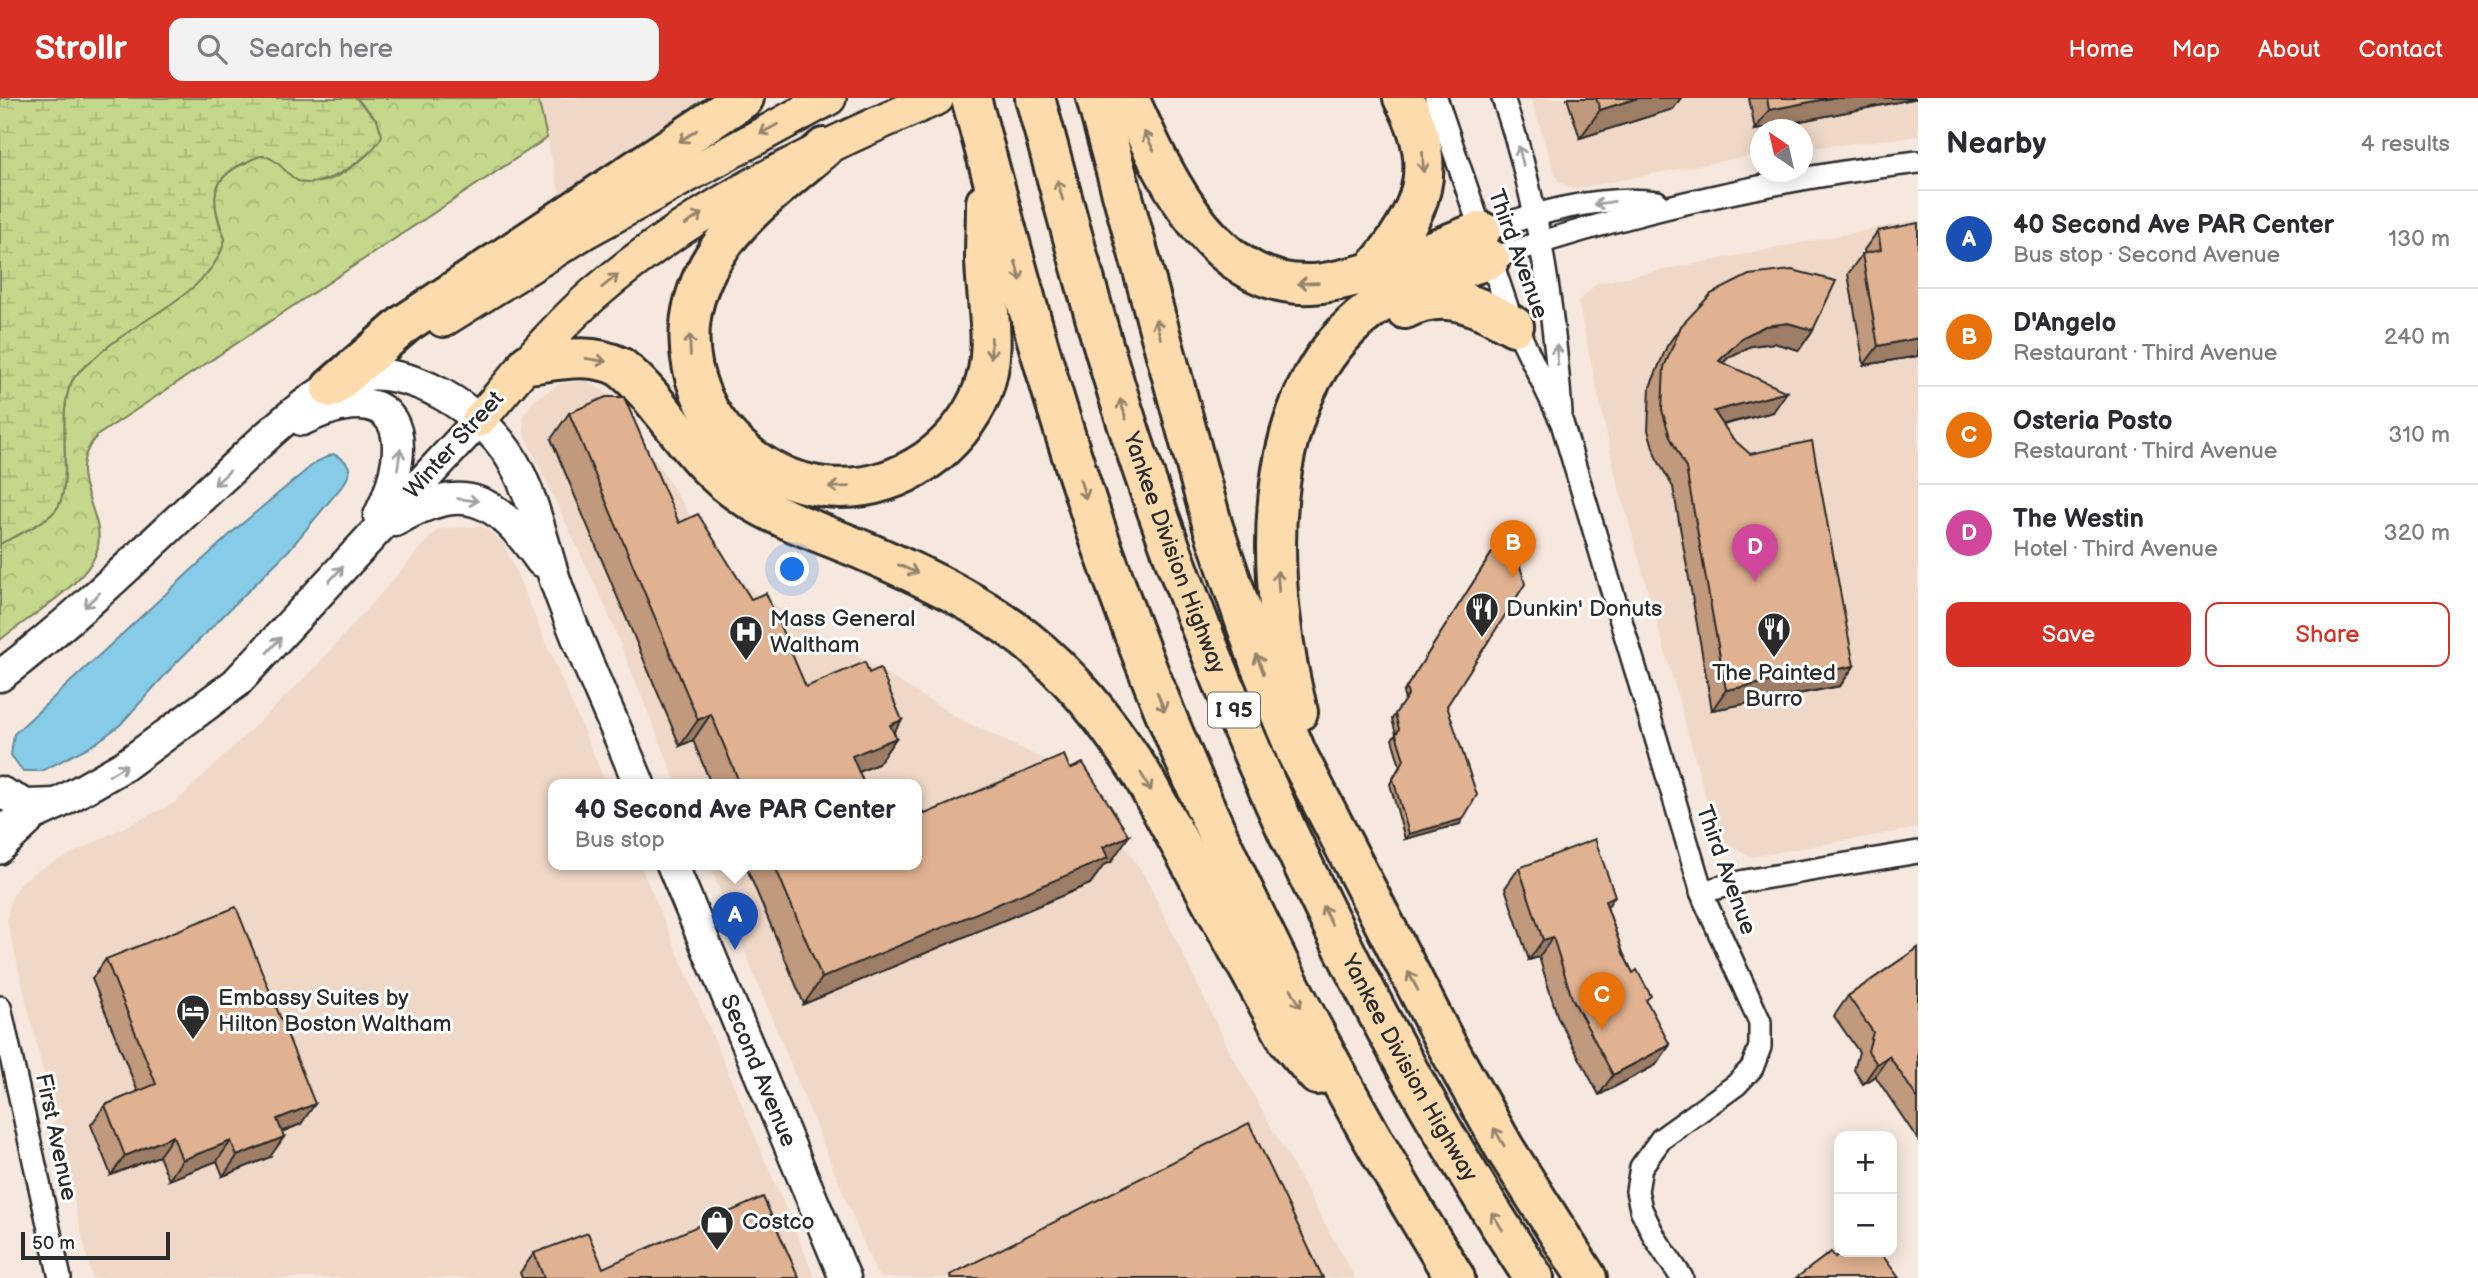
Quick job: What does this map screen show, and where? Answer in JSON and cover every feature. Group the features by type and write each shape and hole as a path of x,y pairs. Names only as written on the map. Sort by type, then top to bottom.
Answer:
{"highway":[{"path":"331,388 406,323 744,98"},
{"name":"I 95","path":"971,98 1059,413 1135,637 1248,902 1317,1038 1375,1144 1455,1278"},
{"name":"Yankee Division Highway","path":"1035,98 1094,311 1144,474 1194,612 1246,739 1317,894 1377,1012 1450,1144 1534,1278"},
{"path":"1096,98 1223,560 1292,743 1445,1042 1505,1149 1587,1278"},
{"path":"1129,98 1157,157 1212,239 1239,265 1273,281 1298,284 1333,281 1374,269 1486,245"},
{"path":"1374,269 1406,230 1417,209 1423,186 1424,163 1420,140 1403,98"},
{"path":"824,148 755,209 722,245 702,279 691,316 690,356 700,393 731,441 776,473 809,486 828,488 876,484 917,467 944,447 976,405 987,378 991,348 985,261 987,158"},
{"path":"1330,814 1293,689 1279,599 1276,545 1279,500 1294,422 1326,356 1358,320 1396,293 1486,245"},
{"path":"1294,422 1358,343 1409,307 1435,299 1455,299 1474,304 1514,326"},
{"path":"528,364 581,358 603,360 620,367 634,380 692,451 731,487 796,522 950,588 1005,622 1047,656 1096,708 1142,775 1289,1042 1375,1144"}],"main road":[{"path":"331,388 586,231 829,98"},
{"name":"Winter Street","path":"479,420 575,312 638,258 728,198 824,148 937,98"}],"street":[{"name":"Third Avenue","path":"1436,98 1514,326 1562,423 1701,892 1755,1008 1761,1035 1757,1057 1747,1074 1661,1139 1641,1167 1637,1191 1641,1209 1655,1238 1682,1278"},
{"name":"Third Avenue","path":"1503,98 1519,145 1534,215 1553,324 1562,423"},
{"path":"1486,245 1539,243 1672,204 1918,162"},
{"path":"1486,245 1534,215 1620,200 1672,204"},
{"path":"0,688 249,453 331,388 363,375 398,377 441,395 479,420 500,442 519,472 556,584 637,779"},
{"path":"249,453 290,427 335,407 359,404 383,412 397,430 399,464 382,509 363,544"},
{"name":"Winter Street","path":"0,830 59,803 153,747 236,683 274,645 363,544 479,420"},
{"path":"363,544 394,522 425,505 444,499 472,499 491,506 513,524 556,584"},
{"path":"0,676 50,638"},
{"path":"0,700 50,638"},
{"path":"0,792 26,805 59,803"},
{"path":"0,853 19,833 59,803"},
{"path":"1701,892 1745,881 1918,852"},
{"name":"Second Avenue","path":"675,870 845,1278"},
{"name":"First Avenue","path":"0,1007 60,1278"}],"shaded area":[{"path":"538,98 715,98 561,199"},
{"path":"1531,98 1918,98 1918,136 1813,148 1813,119 1750,119 1750,156 1573,189 1559,182"},
{"path":"1918,220 1918,828 1750,857 1723,841 1712,819 1616,477 1578,302 1597,283"},
{"path":"586,381 615,397 715,552 750,590 958,718 1077,775 1146,878 1231,1054 1355,1278 881,1278 875,1271 711,870 922,870 922,779 675,779 605,606 524,434 523,415 534,400 560,384"},
{"path":"483,526 504,544 604,779 548,779 548,870 643,870 815,1278 92,1278 7,920 11,899 20,883 36,871 176,802 312,671 438,529"}],"green space":[{"path":"0,98 356,98 377,120 382,135 369,153 358,162 319,181 298,181 274,160 264,156 244,163 223,177 215,195 217,215 225,239 218,258 189,290 114,342 74,377 67,396 65,413 65,469 61,500 55,511 43,521 0,544"},
{"path":"356,98 538,98 547,138 98,435 87,451 83,467 84,482 98,527 99,542 94,558 65,591 0,640 0,544 43,521 55,511 61,500 65,469 65,413 67,396 74,377 114,342 189,290 218,258 225,239 217,215 216,194 218,185 232,170 263,156 276,161 301,179 323,182 346,171 372,150 377,120"}],"water":[{"path":"333,454 348,466 348,475 343,485 289,550 174,665 120,725 96,743 42,771 23,771 11,755 14,734 237,528 316,462"}],"building":[{"path":"1596,98 1638,98 1600,110"},
{"path":"1767,98 1831,98 1769,110"},
{"path":"1918,223 1918,338 1878,346 1862,254 1881,250 1878,231"},
{"path":"1792,270 1836,281 1813,330 1788,323 1765,326 1743,337 1719,361 1787,392 1714,411 1732,438 1750,454 1812,441 1854,666 1726,690 1686,468 1670,437 1662,410 1664,367 1681,326 1711,294 1749,275"},
{"path":"606,397 624,397 679,523 698,514 751,599 766,593 806,687 865,662 869,673 880,668 902,720 890,725 896,738 852,756 862,779 738,779 711,714 698,720 569,413"},
{"path":"1509,526 1525,584 1447,706 1477,795 1463,819 1409,834 1393,779 1404,760 1396,734 1399,729 1395,714 1408,695 1406,688"},
{"path":"1064,755 1070,769 1083,763 1129,836 1103,847 1108,858 822,978 777,870 922,870 922,811 925,814"},
{"path":"1595,839 1615,896 1605,901 1623,953 1633,973 1637,970 1651,996 1646,1000 1670,1045 1613,1075 1572,998 1553,937 1543,940 1519,868"},
{"name":"Embassy Suites by Hilton Boston Waltham","path":"236,907 315,1104 277,1119 284,1137 237,1156 231,1141 182,1160 173,1136 125,1156 105,1105 156,1084 106,959"},
{"path":"1918,948 1918,1099 1889,1056 1877,1064 1868,1051 1873,1032 1848,996"},
{"path":"1249,1123 1323,1278 951,1278 950,1275"},
{"path":"763,1197 799,1278 544,1278 534,1253 588,1233 603,1268"},
{"path":"1831,1252 1834,1257 1884,1257 1899,1278 1796,1278"}],"place":[{"name":"D'Angelo","path":"1513,578"},
{"name":"The Westin","path":"1755,582"},
{"name":"Dunkin' Donuts","path":"1482,639"},
{"name":"The Painted Burro","path":"1774,659"},
{"name":"Mass General Waltham","path":"746,662"},
{"name":"40 Second Ave PAR Center","path":"735,950"},
{"name":"Osteria Posto","path":"1602,1030"},
{"name":"Embassy Suites by Hilton Boston Waltham","path":"193,1041"},
{"name":"Costco","path":"717,1252"}]}
